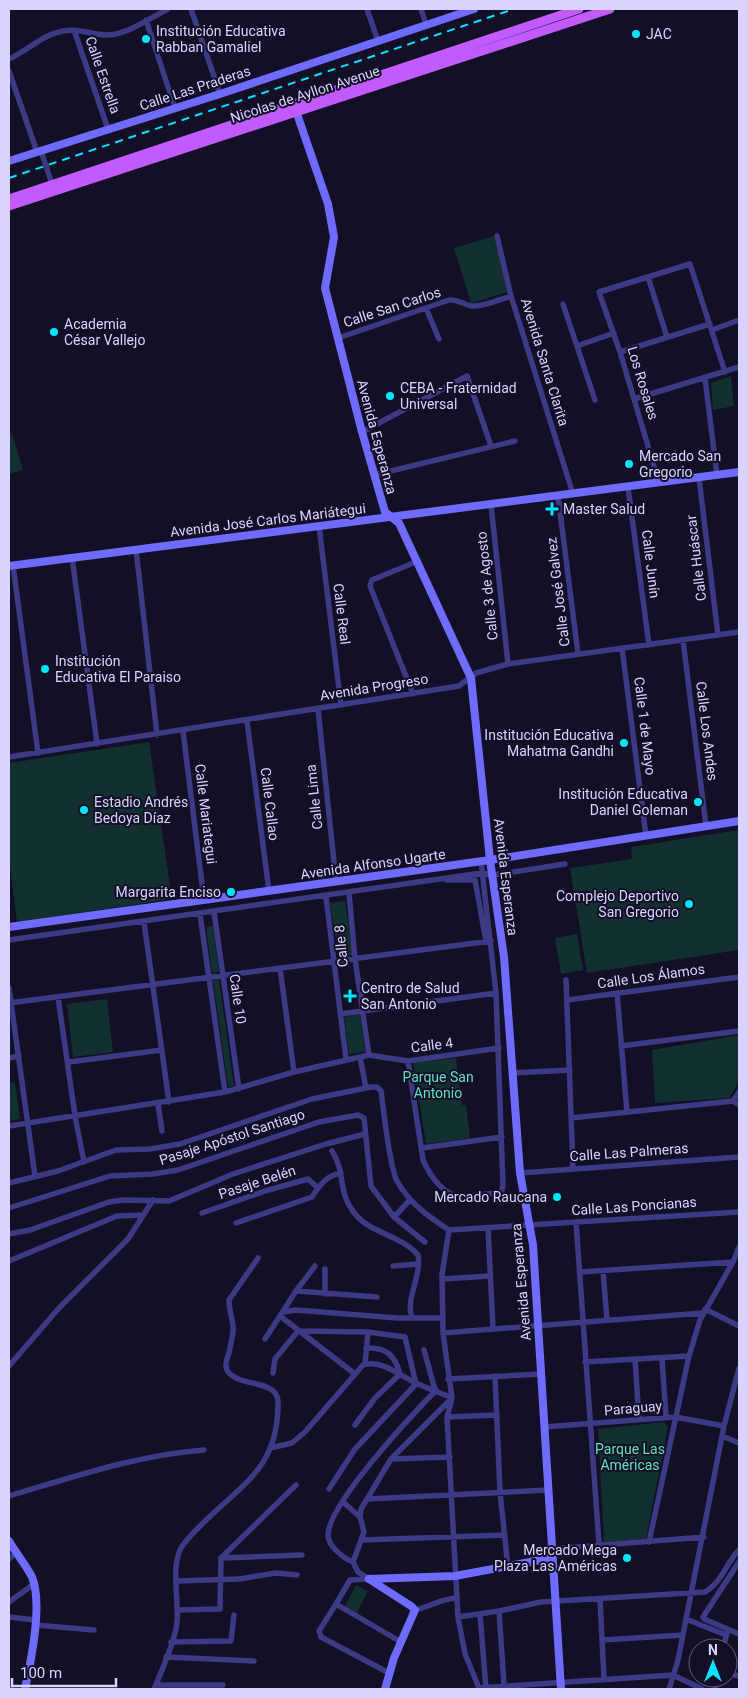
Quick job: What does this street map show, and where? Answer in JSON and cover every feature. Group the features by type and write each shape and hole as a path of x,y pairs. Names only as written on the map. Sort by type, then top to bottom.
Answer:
{"main road":[{"name":"Nicolas de Ayllon Avenue","path":"295,108 579,9"},
{"name":"Nicolas de Ayllon Avenue","path":"9,206 53,188 203,138 610,9"},
{"name":"Nicolas de Ayllon Avenue","path":"9,198 53,188"}],"street":[{"path":"9,59 43,37 62,31 74,30 106,35 118,33 168,9"},
{"path":"191,9 220,94"},
{"path":"368,9 378,41"},
{"path":"421,9 426,24"},
{"name":"Calle Las Praderas","path":"9,162 378,41 454,12 474,9"},
{"path":"146,20 175,108"},
{"name":"Calle Estrella","path":"74,30 108,129"},
{"path":"9,71 53,188"},
{"name":"Avenida Esperanza","path":"295,108 328,204 334,236 325,288 362,432 385,512 399,523 471,678 490,860 504,957 520,1173 530,1225 560,1686"},
{"name":"Avenida Santa Clarita","path":"496,236 511,296 574,494"},
{"path":"667,337 648,277 690,264 725,372"},
{"name":"Los Rosales","path":"648,277 599,292 620,352 659,483"},
{"name":"Calle San Carlos","path":"338,338 455,300 470,306 476,306 511,296"},
{"path":"563,304 595,400"},
{"path":"426,308 439,339"},
{"path":"620,352 667,337 739,320"},
{"path":"577,346 614,333"},
{"path":"634,399 739,367"},
{"path":"362,432 468,376 492,446"},
{"path":"705,378 717,476"},
{"path":"374,475 515,441"},
{"name":"Avenida José Carlos Mariátegui","path":"11,566 739,472"},
{"name":"Calle Huáscar","path":"699,478 718,635"},
{"name":"Calle Junín","path":"628,487 649,645"},
{"name":"Calle José Galvez","path":"558,496 578,654"},
{"name":"Calle 3 de Agosto","path":"491,505 508,664"},
{"name":"Calle Real","path":"319,526 341,705"},
{"path":"136,549 158,735"},
{"path":"72,557 97,744"},
{"path":"413,694 370,586 372,580 418,561"},
{"path":"11,566 38,753"},
{"name":"Avenida Progreso","path":"9,757 247,721 458,686 483,670 508,664 739,632"},
{"name":"Calle Los Andes","path":"683,640 706,826"},
{"name":"Calle 1 de Mayo","path":"622,648 646,836"},
{"name":"Calle Lima","path":"318,709 336,881"},
{"name":"Calle Callao","path":"247,721 269,891"},
{"name":"Calle Mariategui","path":"183,731 204,900"},
{"name":"Avenida Alfonso Ugarte","path":"9,927 490,860 739,821"},
{"path":"408,1061 422,1148 428,1172 438,1184 454,1196 501,1192 503,1186 502,1137 496,993 481,861"},
{"name":"Avenida Alfonso Ugarte","path":"9,940 349,894 482,873 493,874 565,864"},
{"path":"440,879 475,880 489,941"},
{"name":"Calle 8","path":"349,894 354,959 369,1055"},
{"path":"326,896 346,1059"},
{"name":"Calle 10","path":"214,912 239,1088"},
{"path":"200,914 225,1092"},
{"path":"144,922 169,1102"},
{"path":"10,1003 489,941"},
{"path":"280,968 294,1072"},
{"name":"Calle Los Álamos","path":"567,1000 739,977"},
{"path":"566,980 573,1168"},
{"path":"9,988 35,1176"},
{"path":"340,1014 496,993"},
{"path":"617,993 627,1112"},
{"path":"58,997 69,1062 75,1116 84,1162"},
{"path":"621,1046 739,1031"},
{"name":"Calle 4","path":"369,1055 408,1061 498,1048"},
{"path":"69,1062 162,1050"},
{"path":"9,1126 225,1092 294,1072 369,1055"},
{"path":"9,1058 19,1056"},
{"path":"360,1057 366,1088"},
{"path":"512,1073 570,1070"},
{"path":"9,1183 84,1162 116,1150 150,1149 180,1144 312,1099 377,1087 381,1091 396,1179 410,1200 424,1214 449,1230 442,1279 443,1333 452,1398 447,1417 455,1576 458,1617 465,1654 479,1688 504,1685 560,1686 604,1679 674,1675 702,1689"},
{"path":"733,1102 739,1092"},
{"path":"571,1118 733,1102 739,1105"},
{"path":"158,1104 162,1131"},
{"name":"Pasaje Apóstol Santiago","path":"9,1208 110,1176 153,1174 178,1170 319,1122 361,1116 364,1118 365,1134"},
{"path":"9,1234 30,1230 109,1202 123,1200 169,1200 232,1174 365,1134 371,1186 394,1217 425,1242"},
{"path":"422,1148 502,1137"},
{"path":"332,1151 340,1164 342,1191 357,1217 418,1255 410,1303 412,1318"},
{"name":"Calle Las Palmeras","path":"520,1173 739,1157"},
{"path":"236,1223 312,1197 317,1187 335,1174 341,1173"},
{"name":"Pasaje Belén","path":"202,1213 265,1191 308,1179 317,1187"},
{"path":"9,1366 59,1308 128,1239 141,1222 152,1200"},
{"path":"394,1217 410,1200"},
{"name":"Calle Las Poncianas","path":"449,1230 739,1212"},
{"path":"9,1261 117,1216 143,1215"},
{"path":"576,1222 598,1544"},
{"path":"488,1228 493,1328"},
{"path":"649,1542 689,1356 704,1311 733,1262 739,1247"},
{"path":"222,1685 155,1687 177,1623 176,1567 180,1550 189,1538 243,1488 261,1467 270,1448 277,1418 278,1398 275,1392 268,1386 238,1380 228,1372 225,1362 230,1352 233,1326 229,1300 258,1258"},
{"path":"580,1272 733,1262"},
{"path":"393,1266 418,1264"},
{"path":"265,1339 296,1290 315,1266"},
{"path":"325,1268 325,1294"},
{"path":"603,1271 607,1320"},
{"path":"442,1279 490,1276"},
{"path":"296,1290 325,1294 378,1297"},
{"path":"281,1314 296,1310 412,1318 443,1318"},
{"path":"443,1333 704,1311 739,1326"},
{"path":"281,1314 298,1331 355,1374"},
{"path":"298,1331 368,1332 406,1339 416,1384"},
{"path":"273,1373 275,1359 298,1331"},
{"path":"270,1448 292,1443 305,1432 365,1364 368,1332"},
{"path":"366,1348 377,1347 394,1357 400,1374"},
{"path":"424,1350 435,1390"},
{"path":"585,1362 689,1356"},
{"path":"662,1358 666,1418"},
{"path":"635,1359 638,1420"},
{"path":"365,1364 381,1365 416,1384 452,1398"},
{"path":"669,1689 674,1675 704,1537 724,1426 739,1368"},
{"path":"355,1425 375,1398 400,1374"},
{"path":"448,1379 541,1374"},
{"path":"495,1376 500,1492 508,1568"},
{"path":"329,1489 355,1449 416,1384"},
{"path":"415,1610 358,1572 353,1562 347,1560 330,1543 328,1534 343,1502 390,1438 435,1390"},
{"path":"360,1517 367,1499 391,1459 452,1398"},
{"path":"447,1417 497,1415"},
{"name":"Paraguay","path":"544,1427 675,1417 724,1426"},
{"path":"722,1436 739,1443"},
{"path":"9,1496 141,1458 167,1452 204,1450"},
{"path":"391,1459 450,1457"},
{"path":"178,1610 220,1609 221,1558 296,1485"},
{"path":"367,1499 548,1490"},
{"path":"343,1502 360,1517 363,1525 362,1540 353,1562"},
{"path":"362,1540 505,1536"},
{"path":"552,1549 704,1537"},
{"path":"9,1541 32,1576 34,1584 35,1623 25,1689"},
{"path":"458,1617 542,1602 706,1592 716,1586 733,1556 739,1550"},
{"path":"9,1559 16,1552"},
{"path":"221,1558 302,1555"},
{"path":"389,1673 321,1636 320,1631 350,1580 455,1576 508,1568 552,1558"},
{"path":"728,1633 704,1619 703,1615 717,1599 739,1562"},
{"path":"176,1581 239,1579 276,1573 298,1575"},
{"path":"9,1602 34,1584"},
{"path":"415,1610 427,1608 445,1599 457,1598"},
{"path":"600,1599 604,1679"},
{"path":"336,1604 401,1642"},
{"path":"385,1689 389,1673 415,1610"},
{"path":"499,1611 504,1685"},
{"path":"480,1614 485,1688"},
{"path":"172,1642 231,1641 234,1615"},
{"path":"9,1617 35,1623 94,1630"},
{"path":"686,1619 728,1633 739,1634"},
{"path":"726,1638 728,1633"},
{"path":"602,1640 683,1635"},
{"path":"166,1657 254,1661"}],"green space":[{"path":"494,236 511,291 471,303 454,248"},
{"path":"731,376 734,406 713,410 711,383"},
{"path":"12,433 23,470 9,474 9,434"},
{"name":"Estadio Andrés Bedoya Díaz","path":"149,742 172,899 17,922 9,858 9,763"},
{"name":"Complejo Deportivo San Gregorio","path":"739,830 739,950 587,973 570,868 632,859 631,847"},
{"path":"345,901 353,955 339,958 330,903"},
{"path":"213,926 219,972 212,973 206,927"},
{"path":"577,934 583,970 561,974 555,938"},
{"path":"219,979 234,1086 228,1087 213,980"},
{"path":"107,999 113,1052 73,1057 67,1004"},
{"path":"360,1014 365,1052 349,1054 344,1017"},
{"path":"739,1035 739,1082 729,1098 655,1103 652,1050"},
{"name":"Parque San Antonio","path":"456,1058 462,1105 466,1105 470,1138 426,1144 413,1063"},
{"path":"15,1082 20,1119 9,1121 9,1083"},
{"name":"Parque Las Américas","path":"664,1422 668,1427 646,1539 604,1542 598,1429"},
{"path":"356,1585 368,1591 357,1613 345,1606"}],"railway":[{"path":"9,178 514,9"}],"place":[{"name":"JAC","path":"636,34"},
{"name":"Institución Educativa Rabban Gamaliel","path":"146,39"},
{"name":"Academia César Vallejo","path":"54,332"},
{"name":"CEBA - Fraternidad Universal","path":"390,396"},
{"name":"Mercado San Gregorio","path":"629,464"},
{"name":"Master Salud","path":"552,509"},
{"name":"Institución Educativa El Paraiso","path":"45,669"},
{"name":"Institución Educativa Mahatma Gandhi","path":"624,743"},
{"name":"Institución Educativa Daniel Goleman","path":"698,802"},
{"name":"Estadio Andrés Bedoya Díaz","path":"84,810"},
{"name":"Margarita Enciso","path":"231,892"},
{"name":"Complejo Deportivo San Gregorio","path":"689,904"},
{"name":"Centro de Salud San Antonio","path":"350,996"},
{"name":"Mercado Raucana","path":"557,1197"},
{"name":"Mercado Mega Plaza Las Américas","path":"627,1558"}]}
